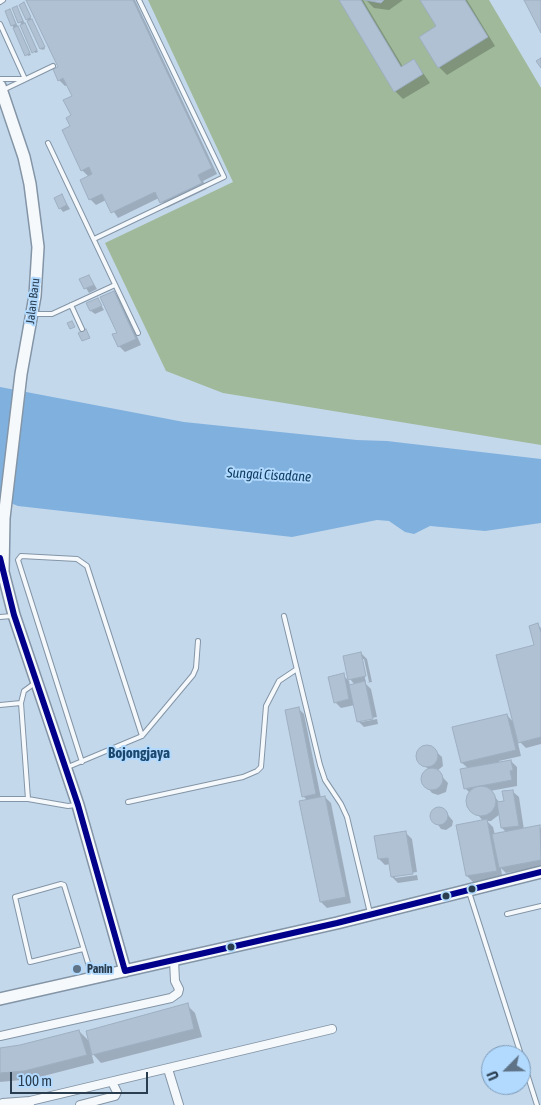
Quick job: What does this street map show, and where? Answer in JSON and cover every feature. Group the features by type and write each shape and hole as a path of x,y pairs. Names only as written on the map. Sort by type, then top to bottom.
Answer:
{"main road":[{"name":"Jalan Baru","path":"1,89 24,157 38,247 32,314 21,374 3,517 3,571"},
{"path":"0,558 14,615 78,805 126,971"},
{"path":"0,999 371,915 541,872"}],"street":[{"path":"0,1036 171,998 178,993 179,989 175,981 174,960"},
{"path":"3,1103 30,1103 332,1029"},
{"path":"168,1069 179,1105"},
{"path":"80,1105 115,1096 117,1092 112,1082"}],"lane":[{"path":"94,239 224,177 139,0"},
{"path":"0,24 25,79"},
{"path":"1,89 53,66"},
{"path":"0,79 25,79"},
{"path":"48,143 138,333"},
{"path":"32,314 52,314 115,285"},
{"path":"71,305 82,329"},
{"path":"82,762 18,560 21,556 77,560 87,566 142,736"},
{"path":"0,617 14,615"},
{"path":"284,616 325,780 347,817 371,915"},
{"path":"66,768 142,736 193,676 196,668 198,641"},
{"path":"128,802 244,778 258,771 261,767 266,706 279,681 297,669"},
{"path":"28,799 21,703 24,690 37,682"},
{"path":"0,705 21,703"},
{"path":"0,799 28,799 68,806 78,805"},
{"path":"83,949 30,962 15,897 61,884 64,886 92,978"},
{"path":"468,890 537,1105"},
{"path":"507,914 541,906"}],"green space":[{"path":"148,0 489,0 541,88 541,445 223,393 166,371 105,243 233,182"}],"water":[{"name":"Sungai Cisadane","path":"0,387 184,422 357,440 387,441 541,459 541,523 485,531 430,526 414,534 405,532 389,521 377,520 292,537 18,506 0,499"}],"building":[{"path":"26,0 133,0 212,168 198,175 202,183 160,203 155,192 111,213 102,194 89,200 80,180 92,174 89,167 81,171 62,130 70,126 66,118 71,115 63,100 72,96 63,78 58,81 53,69 58,67"},
{"path":"339,0 361,0 401,67 414,59 423,74 394,92"},
{"path":"365,0 384,0 381,3"},
{"path":"420,0 465,0 488,37 438,68 419,37 436,26"},
{"path":"524,0 541,0 541,33"},
{"path":"24,2 31,17 26,20 19,5"},
{"path":"17,6 23,21 18,23 12,8"},
{"path":"10,9 16,24 11,26 5,11"},
{"path":"32,19 45,47 40,49 27,21"},
{"path":"25,23 37,50 32,53 20,25"},
{"path":"18,26 30,53 25,56 13,28"},
{"path":"541,58 541,68 536,61"},
{"path":"62,194 67,205 59,209 54,198"},
{"path":"89,275 94,285 84,289 79,279"},
{"path":"114,291 136,339 118,347 112,334 117,333 100,297"},
{"path":"98,298 102,306 90,311 86,303"},
{"path":"72,321 75,327 70,329 67,323"},
{"path":"86,329 90,338 82,341 78,333"},
{"path":"538,623 541,633 541,737 518,743 496,655 534,645 529,626"},
{"path":"361,652 366,676 348,680 343,656"},
{"path":"344,673 349,699 334,703 328,677"},
{"path":"365,681 373,719 357,722 349,685"},
{"path":"299,707 316,794 302,797 285,710"},
{"path":"507,714 516,750 461,763 452,727"},
{"path":"427,745 435,748 438,756 435,764 427,767 419,764 416,756 419,748"},
{"path":"511,760 513,770 510,771 512,780 464,789 460,769"},
{"path":"432,768 440,771 443,779 440,787 432,790 424,787 421,779 424,771"},
{"path":"481,786 487,787 495,795 495,807 487,815 481,816 475,815 467,807 466,801 467,795 475,787"},
{"path":"513,790 519,826 501,828 497,802 504,801 502,791"},
{"path":"325,796 346,897 320,902 299,801"},
{"path":"439,807 445,810 448,816 445,822 439,825 433,822 430,816 433,810"},
{"path":"487,819 497,871 466,876 456,825"},
{"path":"540,825 541,860 499,868 492,834"},
{"path":"406,831 413,874 391,877 388,858 378,859 374,836"},
{"path":"188,1003 194,1029 92,1055 86,1031"},
{"path":"79,1030 87,1055 24,1071 0,1073 0,1048 20,1045"}],"transit line":[{"path":"0,558 14,615 78,805 125,971 337,923 541,872"}],"place":[{"name":"Panin","path":"77,969"}],"district":[{"name":"Bojongjaya","path":"139,753"}]}
